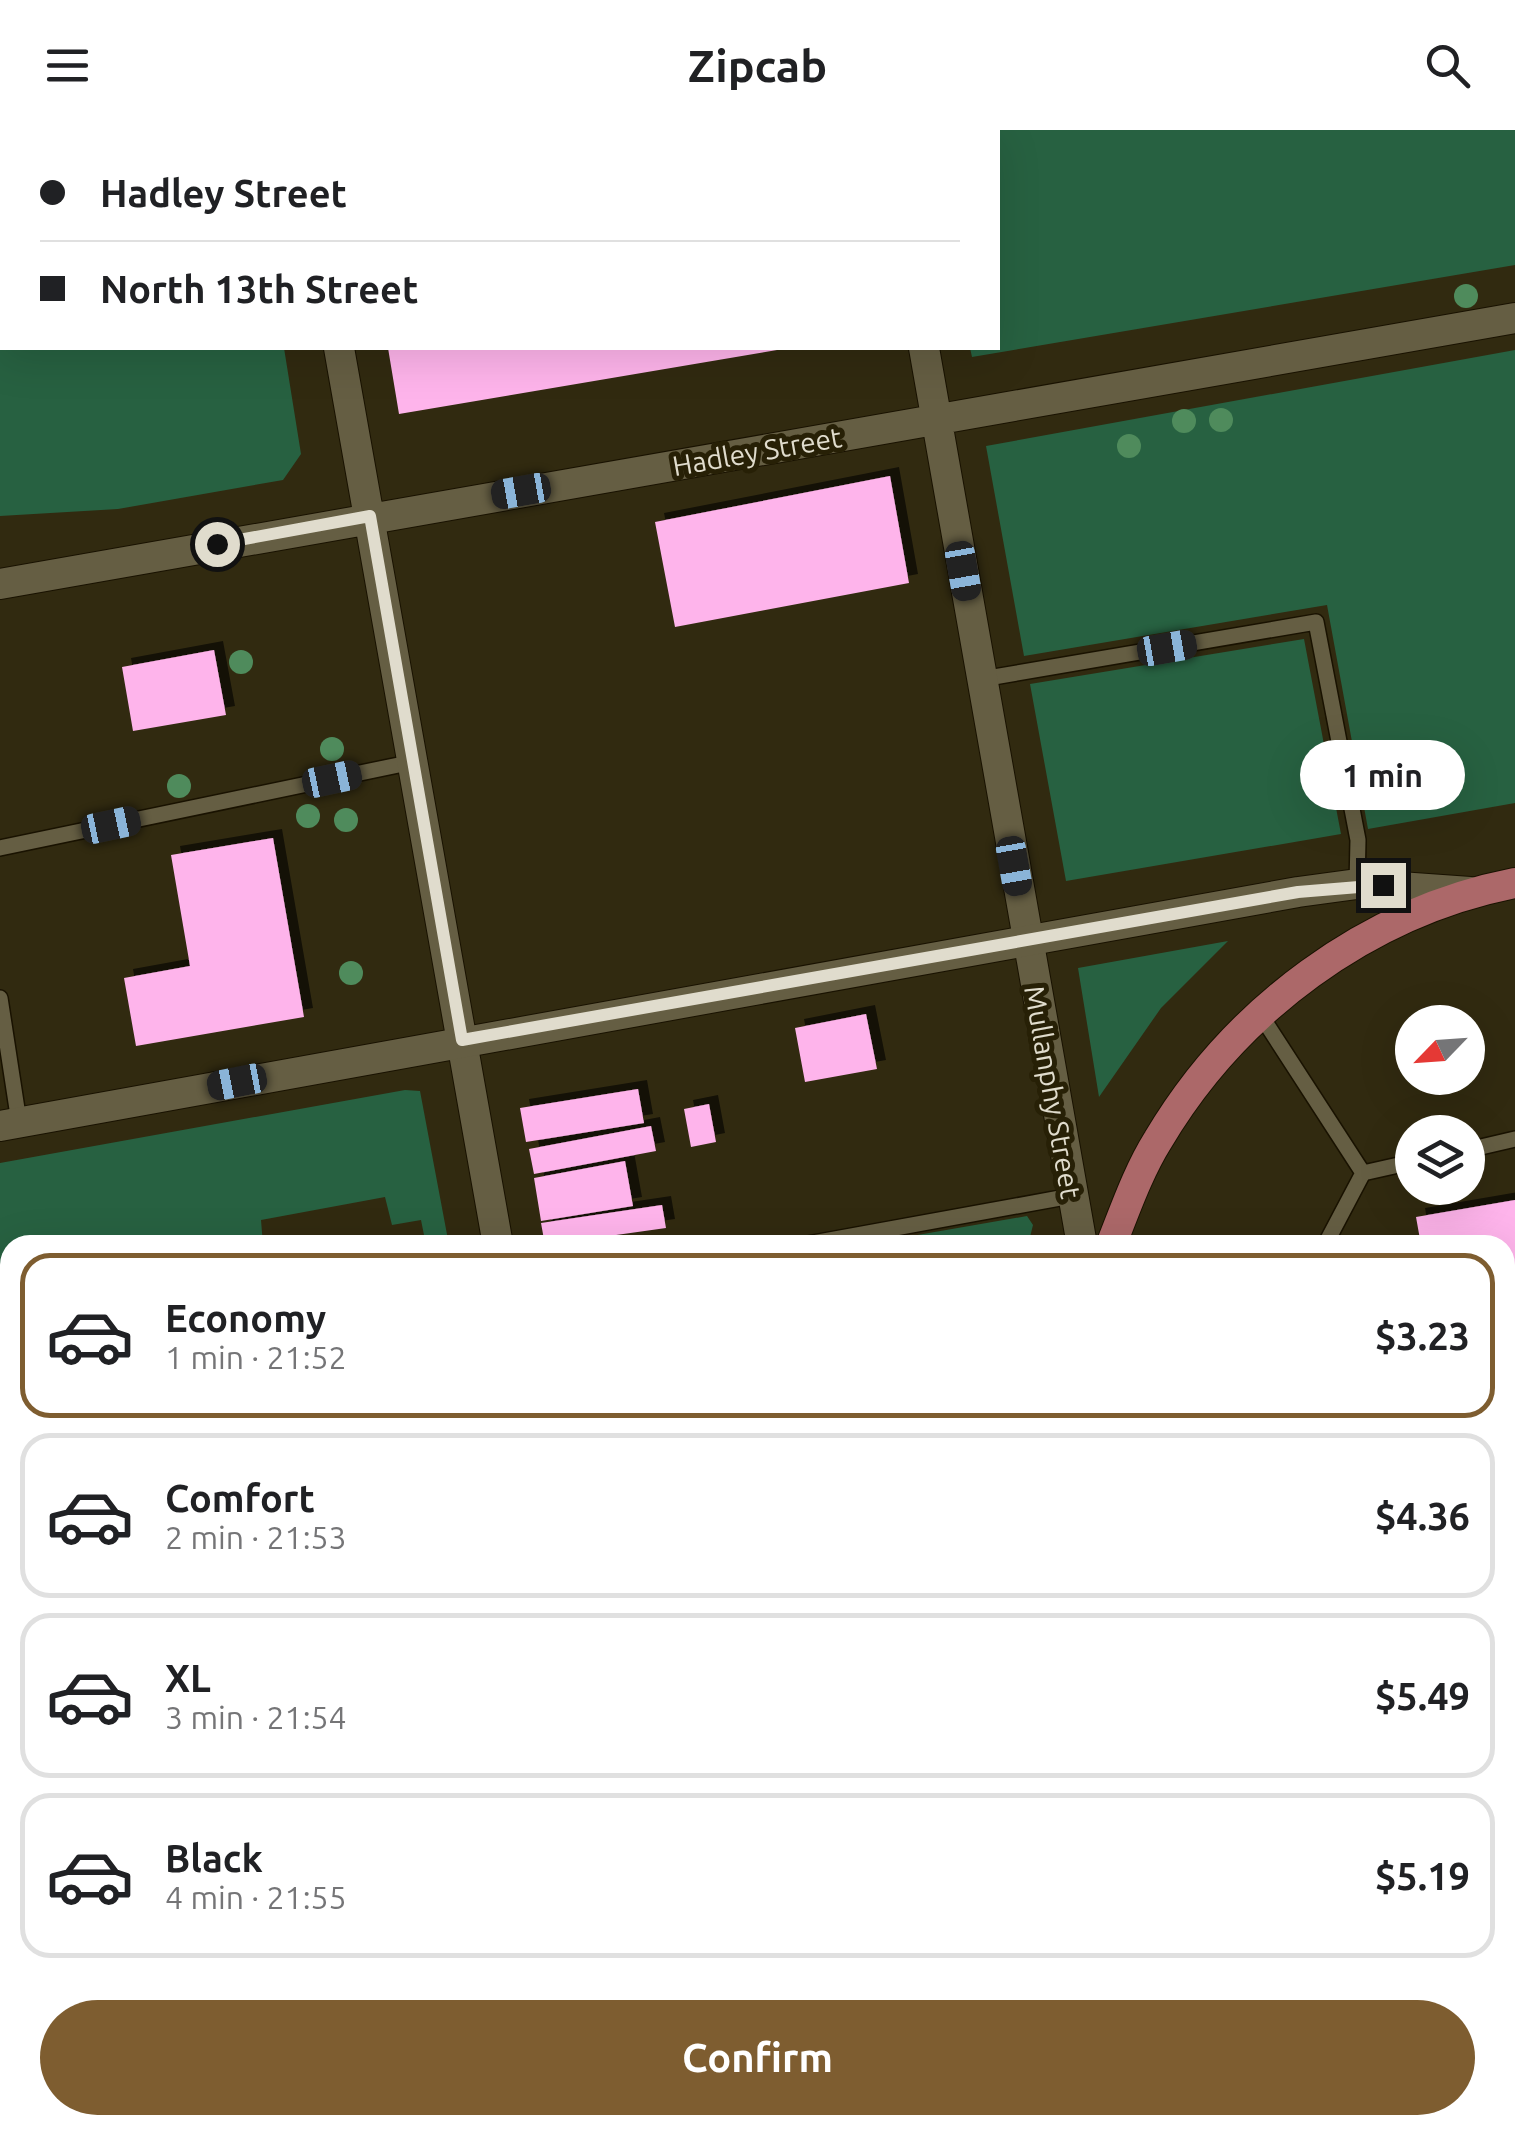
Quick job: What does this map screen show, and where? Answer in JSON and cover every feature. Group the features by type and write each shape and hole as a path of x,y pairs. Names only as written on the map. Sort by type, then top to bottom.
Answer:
{"main road":[{"path":"1116,1235 1165,1128 1217,1057 1260,1014 1303,978 1386,925 1470,892 1515,884"}],"street":[{"name":"Hadley Street","path":"0,584 1515,318"},
{"path":"338,350 496,1235"},
{"name":"Mullanphy Street","path":"924,350 1080,1235"},
{"path":"10,1124 462,1040 1358,884 1470,892"}],"lane":[{"path":"982,679 1316,622 1358,840 1358,884"},
{"path":"0,848 413,762"},
{"path":"0,998 10,1124"},
{"path":"1260,1014 1363,1173"},
{"path":"1485,1146 1515,1139"},
{"path":"1330,1235 1363,1173 1395,1166"},
{"path":"857,1235 1071,1196"}],"green space":[{"path":"1000,130 1515,130 1515,265 972,357 970,350 1000,350"},
{"path":"0,350 284,350 301,454 283,480 118,509 0,516"},
{"path":"1515,350 1515,803 1368,829 1327,605 1024,656 986,446"},
{"path":"1304,639 1341,834 1066,881 1030,684"},
{"path":"1228,941 1161,1008 1099,1097 1078,968"},
{"path":"405,1090 420,1091 447,1235 424,1235 421,1220 392,1225 385,1197 261,1220 262,1235 0,1235 0,1163"},
{"path":"1027,1216 1033,1225 1030,1235 918,1235"}],"building":[{"path":"388,350 777,350 399,414"},
{"path":"890,476 909,583 675,627 655,522"},
{"path":"214,650 226,715 133,731 122,667"},
{"path":"273,838 304,1017 136,1046 124,978 190,966 171,855"},
{"path":"866,1014 877,1069 805,1082 795,1028"},
{"path":"638,1089 644,1123 526,1142 520,1108"},
{"path":"709,1104 716,1142 691,1147 684,1109"},
{"path":"651,1126 656,1151 534,1174 529,1149"},
{"path":"625,1161 633,1206 541,1221 534,1178"},
{"path":"1515,1200 1515,1235 1419,1235 1416,1217"},
{"path":"662,1205 666,1228 616,1235 543,1235 541,1223"}],"route":[{"path":"217,544 370,516 462,1040 1298,892 1358,884 1383,885"}]}
